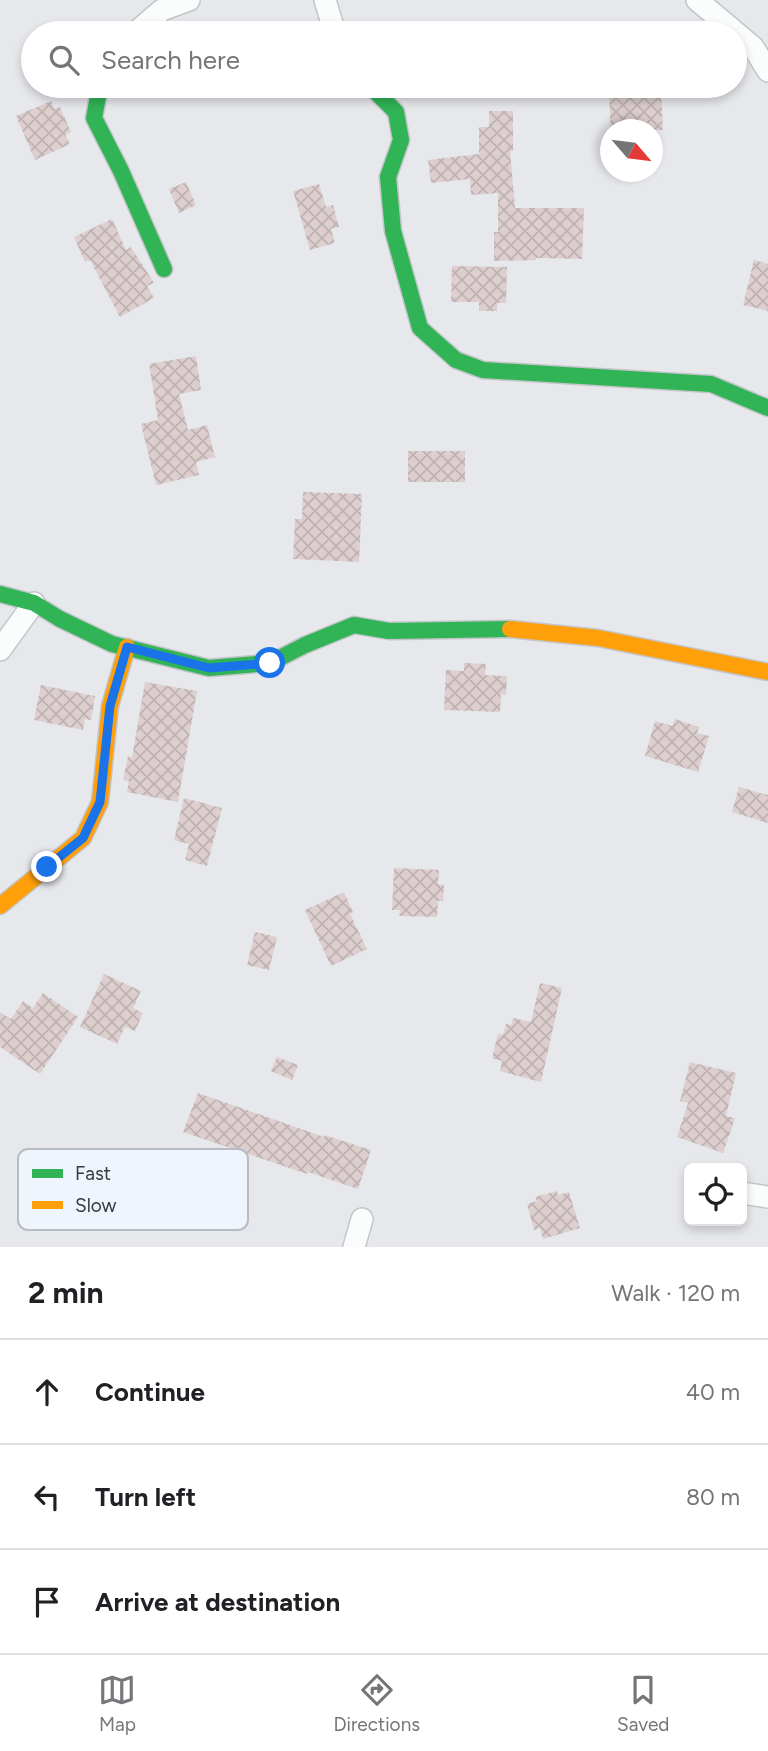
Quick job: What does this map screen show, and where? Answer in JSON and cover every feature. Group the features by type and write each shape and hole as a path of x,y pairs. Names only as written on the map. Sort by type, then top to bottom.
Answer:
{"street":[{"path":"149,21 162,10 189,0"},
{"path":"325,0 331,21"},
{"path":"696,0 721,21"},
{"path":"747,42 768,71"},
{"path":"98,98 94,118 121,171 164,269"},
{"path":"382,98 397,112 401,139 388,177 393,231 420,328 456,360 483,370 711,384 768,408"},
{"path":"0,594 34,603 102,639 209,668 270,663 354,625 389,631 501,628 598,638 768,672"},
{"path":"0,650 34,603"},
{"path":"0,906 83,838 100,802 110,706 127,647"},
{"path":"747,1194 768,1197"},
{"path":"354,1247 362,1219"}],"building":[{"path":"609,98 661,98 662,119 610,119"},
{"path":"51,101 54,109 60,107 71,132 65,135 70,144 35,160 16,116"},
{"path":"489,111 513,111 513,151 510,151 515,208 584,208 582,259 494,261 494,232 498,232 498,193 471,195 470,179 431,183 428,160 479,154 479,127 489,127"},
{"path":"186,182 196,205 179,213 169,189"},
{"path":"319,184 326,207 333,205 339,227 331,229 335,243 310,250 293,191"},
{"path":"112,219 126,250 131,247 154,283 147,286 154,298 120,317 90,260 85,262 74,237"},
{"path":"754,260 768,264 768,311 743,305"},
{"path":"452,266 507,267 506,303 497,303 497,311 479,311 479,302 451,302"},
{"path":"196,356 201,390 179,394 188,430 207,425 215,457 196,462 199,475 156,485 141,424 158,420 149,364"},
{"path":"408,451 465,451 465,482 408,482"},
{"path":"303,492 362,494 359,562 293,559 295,519 302,519"},
{"path":"464,663 486,664 485,675 507,676 506,695 501,694 500,712 444,710 446,670 464,671"},
{"path":"145,682 197,691 178,802 127,792 129,781 123,780 128,756 132,757"},
{"path":"41,685 95,696 91,720 85,719 83,730 34,720"},
{"path":"675,719 699,727 697,733 709,736 698,772 645,756 655,721 672,726"},
{"path":"739,787 768,795 768,823 732,812"},
{"path":"184,798 222,808 207,866 185,860 189,844 174,840"},
{"path":"394,868 439,870 438,884 444,885 443,901 438,901 437,917 399,916 400,910 392,910"},
{"path":"344,892 353,912 350,914 367,949 331,966 305,910"},
{"path":"255,932 277,937 269,970 247,965"},
{"path":"104,974 141,991 133,1008 143,1013 135,1031 125,1027 117,1044 80,1027"},
{"path":"540,983 562,988 541,1082 500,1071 502,1061 492,1058 498,1034 503,1035 506,1024 511,1025 513,1018 531,1022"},
{"path":"43,993 78,1017 40,1074 0,1047 0,1012 11,1019 23,1001 33,1008"},
{"path":"277,1057 298,1065 292,1080 271,1071"},
{"path":"690,1062 736,1073 726,1116 735,1118 723,1153 677,1137 688,1103 680,1101"},
{"path":"198,1093 324,1137 325,1135 371,1150 358,1189 248,1154 248,1149 233,1149 183,1132"},
{"path":"557,1191 558,1195 569,1192 580,1228 543,1239 540,1228 534,1230 527,1204 537,1201 535,1197"}],"traffic: fast":[{"path":"98,98 94,118 121,171 164,269"},
{"path":"382,98 396,112 401,140 388,177 393,231 420,328 456,360 483,370 711,384 768,408"},
{"path":"0,594 34,603 112,644 209,668 270,663 354,625 389,631 510,629"}],"traffic: slow":[{"path":"510,629 598,638 768,672"},
{"path":"0,906 83,838 100,802 110,706 127,647"}],"route":[{"path":"47,867 83,838 100,802 110,706 127,647 209,668 270,663"}]}
